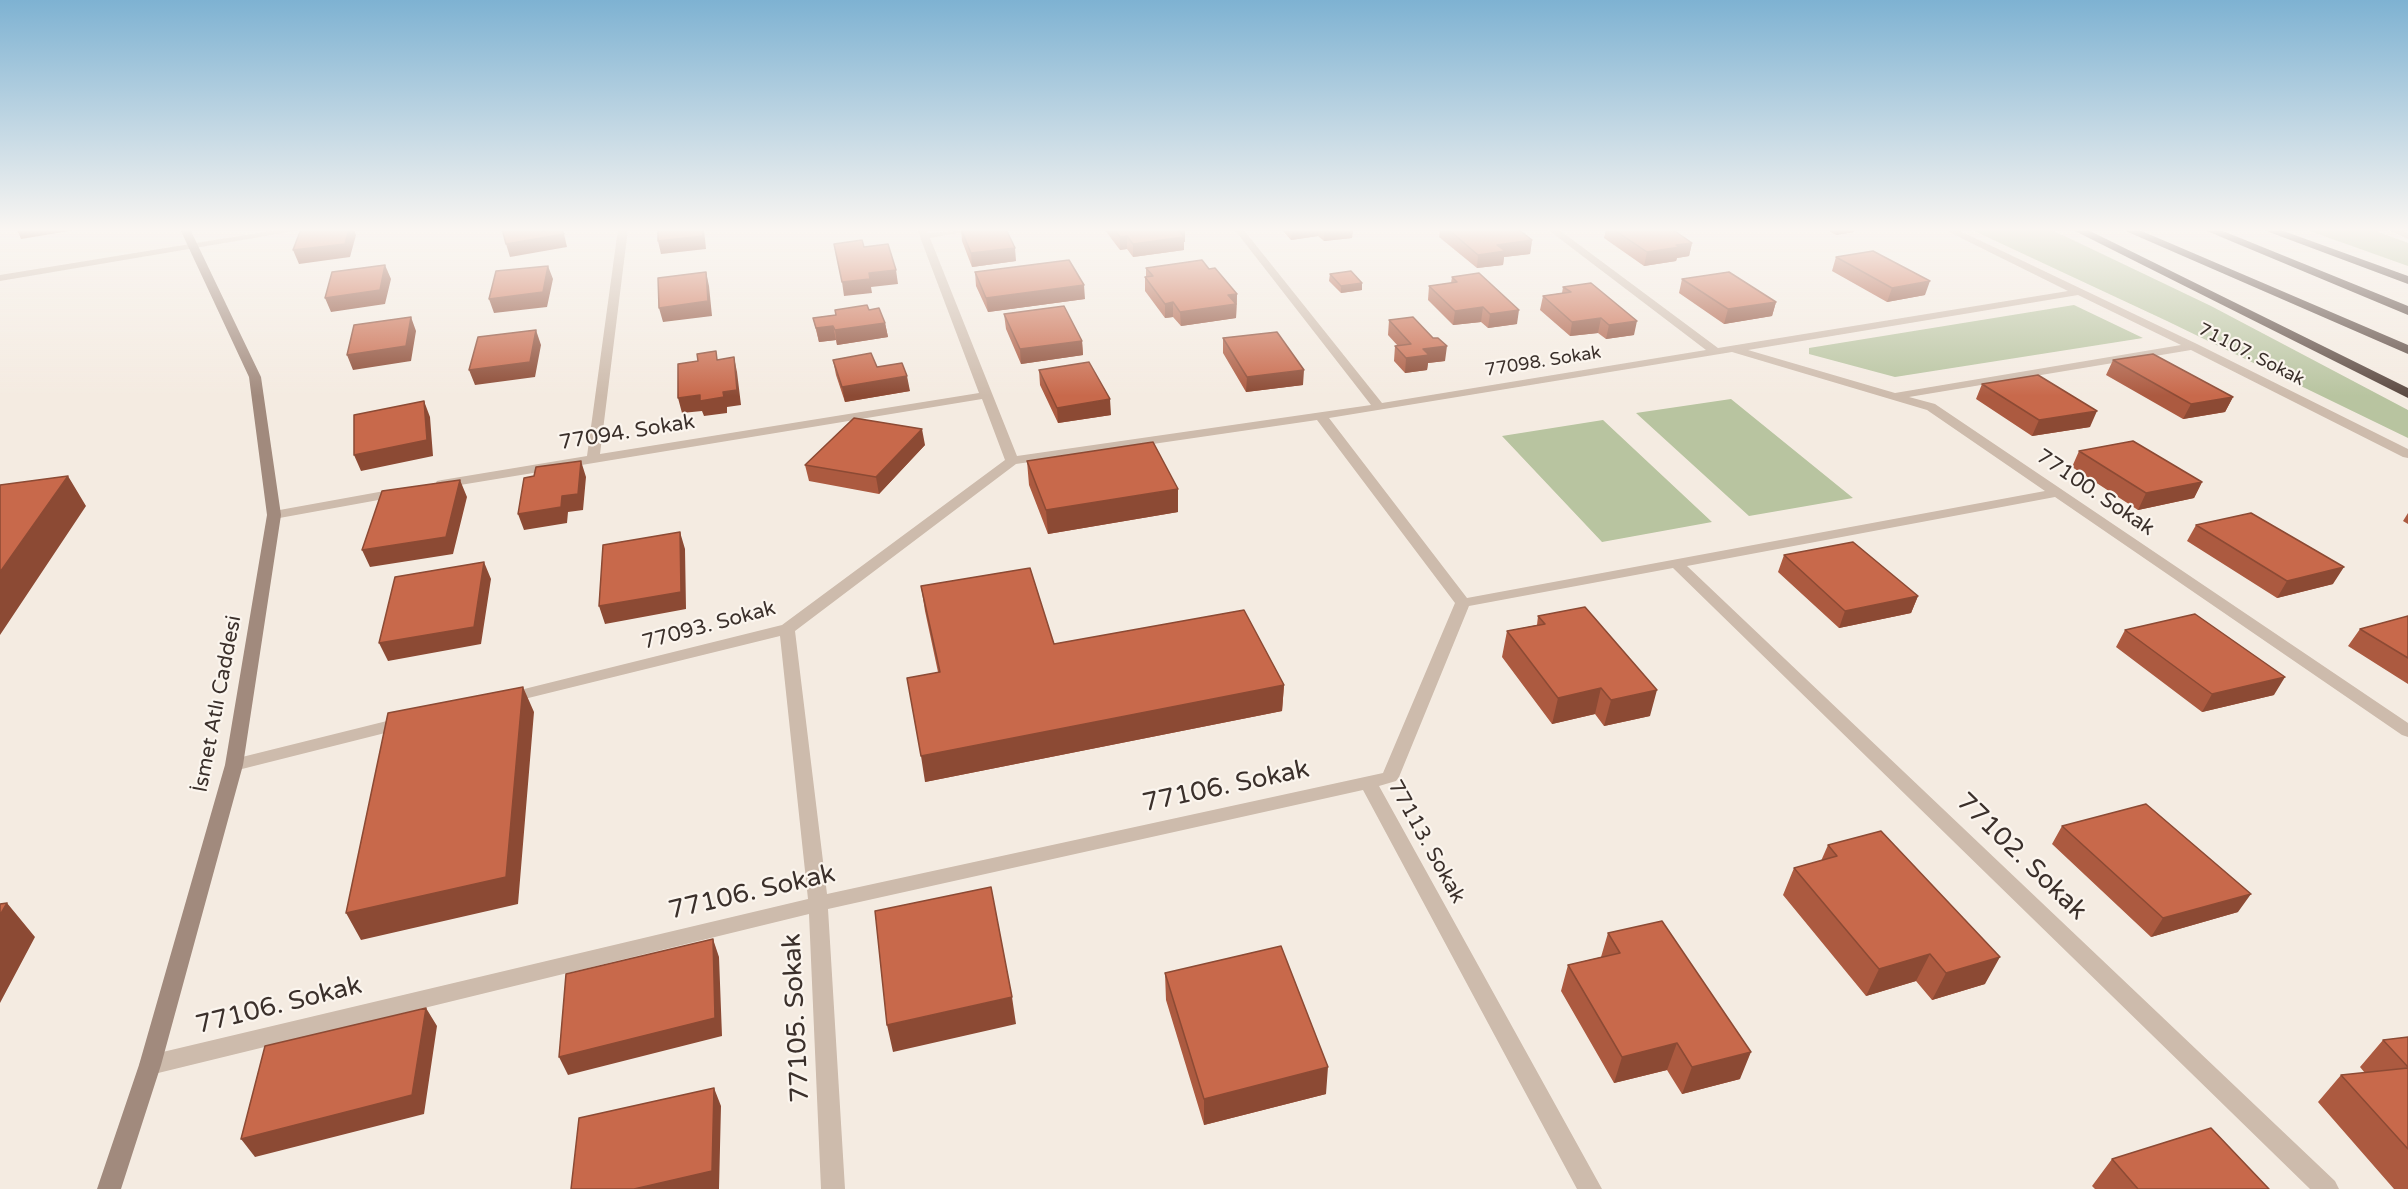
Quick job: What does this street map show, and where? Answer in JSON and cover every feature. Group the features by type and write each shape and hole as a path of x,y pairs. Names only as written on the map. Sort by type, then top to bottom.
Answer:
{"highway":[{"path":"2186,284 2408,394"},
{"path":"2254,284 2408,350"},
{"path":"2342,284 2408,311"}],"main road":[{"name":"İsmet Atlı Caddesi","path":"109,1189 150,1065 234,765 274,515 255,377 211,284"}],"street":[{"path":"592,458 616,284"},
{"path":"943,284 1012,461"},
{"path":"1281,284 1379,407"},
{"path":"1629,284 1724,351"},
{"name":"71107. Sokak","path":"2063,284 2193,346 2408,454"},
{"name":"77098. Sokak","path":"1012,461 1379,407 2079,292"},
{"path":"1893,396 2193,346"},
{"name":"77100. Sokak","path":"1724,351 1931,407 2408,731"},
{"name":"77094. Sokak","path":"274,515 592,458 987,395"},
{"path":"1321,416 1463,603 2056,493"},
{"name":"77093. Sokak","path":"489,702 787,629 1012,461"},
{"name":"77102. Sokak","path":"1677,564 2327,1189"},
{"name":"77113. Sokak","path":"1463,603 1390,777 1368,783 1590,1189"},
{"name":"77105. Sokak","path":"787,629 818,904 833,1189"},
{"path":"234,765 420,719"},
{"name":"77106. Sokak","path":"150,1065 818,904 1368,783"}],"green space":[{"path":"2089,284 2166,284 2211,306 2408,410 2408,438"},
{"path":"2074,305 2143,338 1895,377 1809,354 1809,348"},
{"path":"1731,399 1853,498 1749,516 1636,413"},
{"path":"1603,420 1712,522 1602,542 1502,436"}],"building":[{"path":"329,284 381,284 380,290 325,298"},
{"path":"493,284 544,284 543,292 489,299"},
{"path":"658,284 707,284 708,301 659,308"},
{"path":"980,284 1084,285 986,298"},
{"path":"1151,284 1229,284 1237,294 1228,295 1236,304 1180,312 1173,302 1165,304"},
{"path":"1491,284 1519,310 1490,314 1483,307 1455,311 1429,286"},
{"path":"1593,284 1637,321 1609,325 1601,318 1572,322 1543,296 1571,292 1563,287"},
{"path":"1690,284 1749,284 1776,302 1728,309"},
{"path":"1886,284 1911,284 1892,288"},
{"path":"867,305 869,310 879,308 885,323 835,330 833,326 816,328 813,318 836,315 835,310"},
{"path":"1064,306 1082,341 1020,349 1004,314"},
{"path":"411,317 406,346 347,355 354,325"},
{"path":"1413,317 1433,338 1438,338 1447,346 1423,349 1429,355 1406,358 1395,346 1411,344 1389,320"},
{"path":"536,330 530,362 469,370 478,337"},
{"path":"1277,332 1304,370 1247,377 1223,338"},
{"path":"716,351 717,360 734,357 737,390 723,392 724,397 700,401 700,395 678,398 678,364 698,361 697,354"},
{"path":"871,353 877,367 902,363 907,376 842,387 833,360"},
{"path":"2153,354 2233,397 2191,404 2113,360"},
{"path":"1089,362 1110,399 1057,408 1039,370"},
{"path":"2038,375 2097,411 2039,420 1982,384"},
{"path":"424,401 427,440 354,455 354,415"},
{"path":"854,418 922,429 876,477 805,465"},
{"path":"2133,441 2202,482 2146,493 2079,451"},
{"path":"1153,442 1178,489 1046,510 1027,461"},
{"path":"581,461 578,494 562,496 561,507 518,514 524,478 534,476 536,467"},
{"path":"68,476 0,572 0,485"},
{"path":"460,480 446,537 362,550 382,491"},
{"path":"2251,513 2344,567 2287,581 2196,525"},
{"path":"680,532 681,592 599,606 603,545"},
{"path":"1853,542 1918,596 1845,611 1784,555"},
{"path":"484,562 474,627 379,643 395,577"},
{"path":"1030,568 1054,644 1244,610 1284,685 921,756 907,678 940,672 921,586"},
{"path":"1585,607 1657,690 1611,700 1601,688 1558,698 1507,631 1545,624 1538,616"},
{"path":"2195,614 2285,677 2212,694 2125,630"},
{"path":"2408,616 2408,658 2360,629"},
{"path":"523,687 506,877 346,913 388,713"},
{"path":"2146,804 2251,894 2163,918 2062,826"},
{"path":"1881,831 2000,957 1946,973 1930,954 1879,969 1794,868 1837,856 1828,845"},
{"path":"991,887 1012,997 887,1025 875,911"},
{"path":"7,903 0,915 0,904"},
{"path":"1662,921 1751,1052 1692,1067 1677,1043 1622,1057 1568,965 1620,953 1608,933"},
{"path":"713,939 715,1018 559,1057 566,974"},
{"path":"1281,946 1328,1067 1204,1099 1165,973"},
{"path":"426,1008 412,1095 241,1139 265,1046"},
{"path":"2408,1037 2408,1067 2383,1040"},
{"path":"2408,1068 2408,1149 2341,1075"},
{"path":"714,1088 712,1171 634,1189 571,1189 579,1118"},
{"path":"2211,1128 2269,1189 2138,1189 2112,1159"}]}
